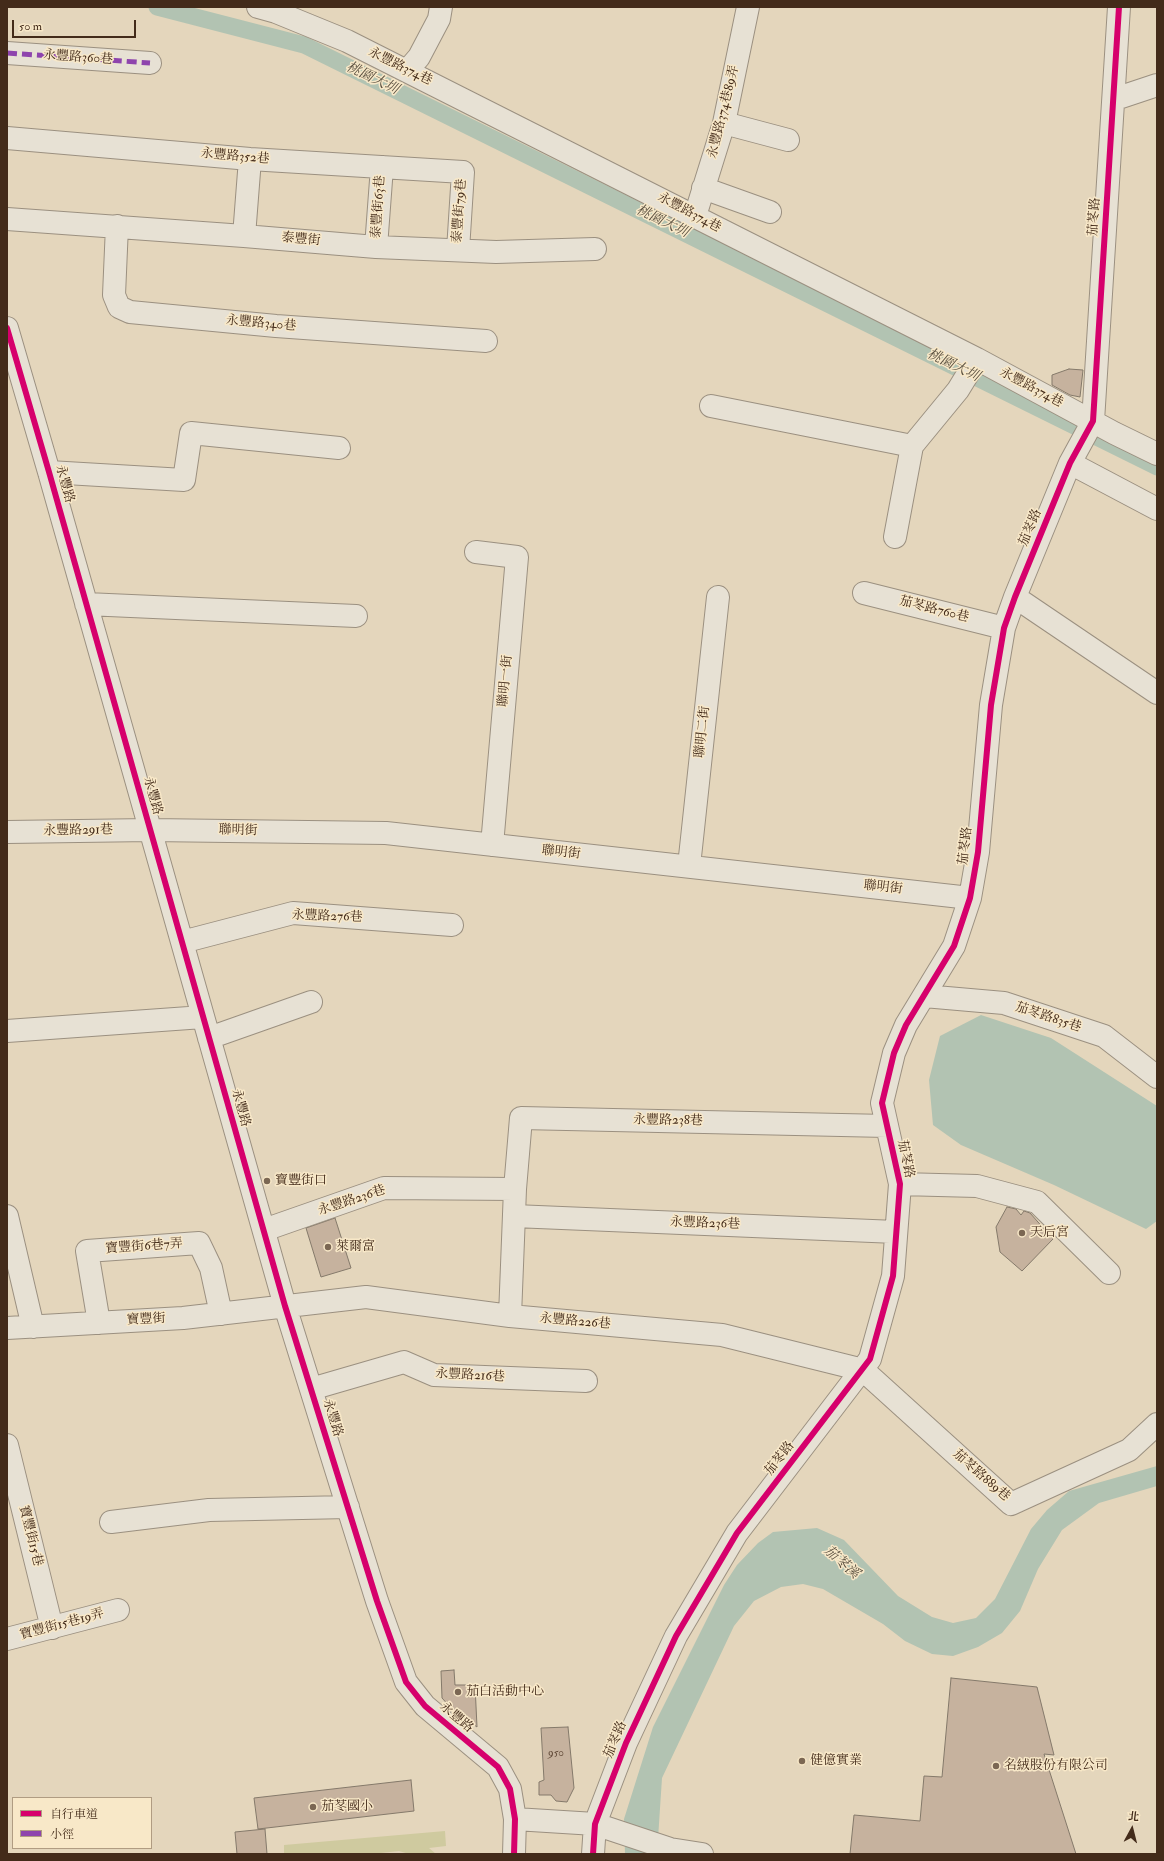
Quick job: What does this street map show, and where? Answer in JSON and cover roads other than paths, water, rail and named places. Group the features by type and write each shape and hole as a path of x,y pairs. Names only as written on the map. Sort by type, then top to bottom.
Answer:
{"street":[{"name":"永豐路374巷","path":"258,7 276,12 347,41 695,216 738,240 1092,424 1157,454"},
{"path":"407,71 419,57 439,20 441,7"},
{"name":"永豐路374巷89弄","path":"695,216 724,123 748,7"},
{"name":"茄苳路","path":"593,1854 595,1824 626,1743 676,1636 737,1533 870,1359 893,1276 900,1184 882,1103 894,1052 906,1025 954,946 970,898 978,852 991,705 1004,628 1015,597 1073,458 1092,424 1120,7"},
{"name":"永豐路360巷","path":"7,52 150,63"},
{"path":"1115,99 1157,85"},
{"path":"724,123 788,140"},
{"name":"永豐路352巷","path":"7,138 250,159 463,172"},
{"path":"244,236 250,159"},
{"name":"泰豐街63巷","path":"376,247 382,167"},
{"name":"泰豐街79巷","path":"458,250 463,172"},
{"path":"703,188 770,212"},
{"name":"泰豐街","path":"7,220 117,226 376,247 496,252 595,249"},
{"name":"永豐路340巷","path":"117,226 114,295 119,307 130,312 276,326 486,340"},
{"name":"永豐路","path":"7,328 285,1306 377,1601 406,1682 425,1706 498,1766 510,1789 515,1819 514,1854"},
{"path":"894,537 912,446 958,390 975,364"},
{"path":"711,406 912,446"},
{"path":"49,472 184,480 191,433 338,448"},
{"path":"1073,458 1157,509"},
{"name":"聯明一街","path":"476,552 517,558 492,845"},
{"name":"茄苳路760巷","path":"864,593 1004,628"},
{"name":"聯明二街","path":"689,866 718,597"},
{"path":"1015,597 1157,693"},
{"path":"86,604 356,616"},
{"name":"聯明街","path":"150,830 386,833 970,898"},
{"name":"永豐路291巷","path":"7,832 150,830"},
{"name":"永豐路276巷","path":"182,942 293,913 452,925"},
{"name":"茄苳路835巷","path":"924,996 1004,1003 1104,1036 1157,1077"},
{"path":"209,1038 311,1002"},
{"path":"7,1031 203,1017"},
{"name":"永豐路238巷","path":"515,1190 521,1118 887,1126"},
{"path":"900,1184 977,1186 1037,1202 1109,1273"},
{"name":"永豐路236巷","path":"264,1230 384,1188 515,1190"},
{"path":"510,1316 515,1190"},
{"path":"7,1216 33,1327"},
{"name":"永豐路236巷","path":"514,1216 896,1232"},
{"name":"寶豐街6巷7弄","path":"99,1323 87,1251 200,1243 211,1268 221,1314"},
{"name":"永豐路226巷","path":"285,1306 366,1297 510,1316 722,1335 863,1370"},
{"name":"寶豐街","path":"7,1328 183,1318 285,1306"},
{"name":"永豐路216巷","path":"311,1389 404,1362 434,1376 586,1381"},
{"name":"茄苳路889巷","path":"863,1370 1011,1504 1129,1450 1157,1424"},
{"name":"寶豐街15巷","path":"7,1445 52,1628"},
{"path":"111,1522 209,1510 348,1507"},
{"name":"寶豐街15巷19弄","path":"7,1640 118,1610"},
{"path":"515,1819 595,1824 670,1849 702,1854"}],"water":[{"path":"981,1015 1051,1038 1157,1106 1157,1221 1146,1229 1054,1185 961,1145 933,1125 929,1080 940,1036"},
{"name":"茄苳溪","path":"1157,1466 1157,1486 1099,1503 1062,1530 1038,1569 1020,1611 1002,1633 978,1647 953,1656 932,1654 905,1641 883,1624 823,1589 803,1584 781,1587 754,1601 734,1626 662,1778 657,1854 625,1854 624,1819 653,1727 724,1585 737,1565 758,1543 773,1532 817,1528 844,1540 898,1596 932,1617 953,1623 976,1618 995,1599 1031,1529 1047,1510 1069,1491"}],"waterway":[{"name":"桃園大圳","path":"157,7 304,45 1157,467"}],"place":[{"name":"寶豐街口","path":"267,1181"},
{"name":"天后宮","path":"1022,1233"},
{"name":"萊爾富","path":"328,1247"},
{"name":"茄白活動中心","path":"458,1692"},
{"name":"健億實業","path":"802,1761"},
{"name":"名絨股份有限公司","path":"996,1766"},
{"name":"茄苳國小","path":"313,1807"}]}
